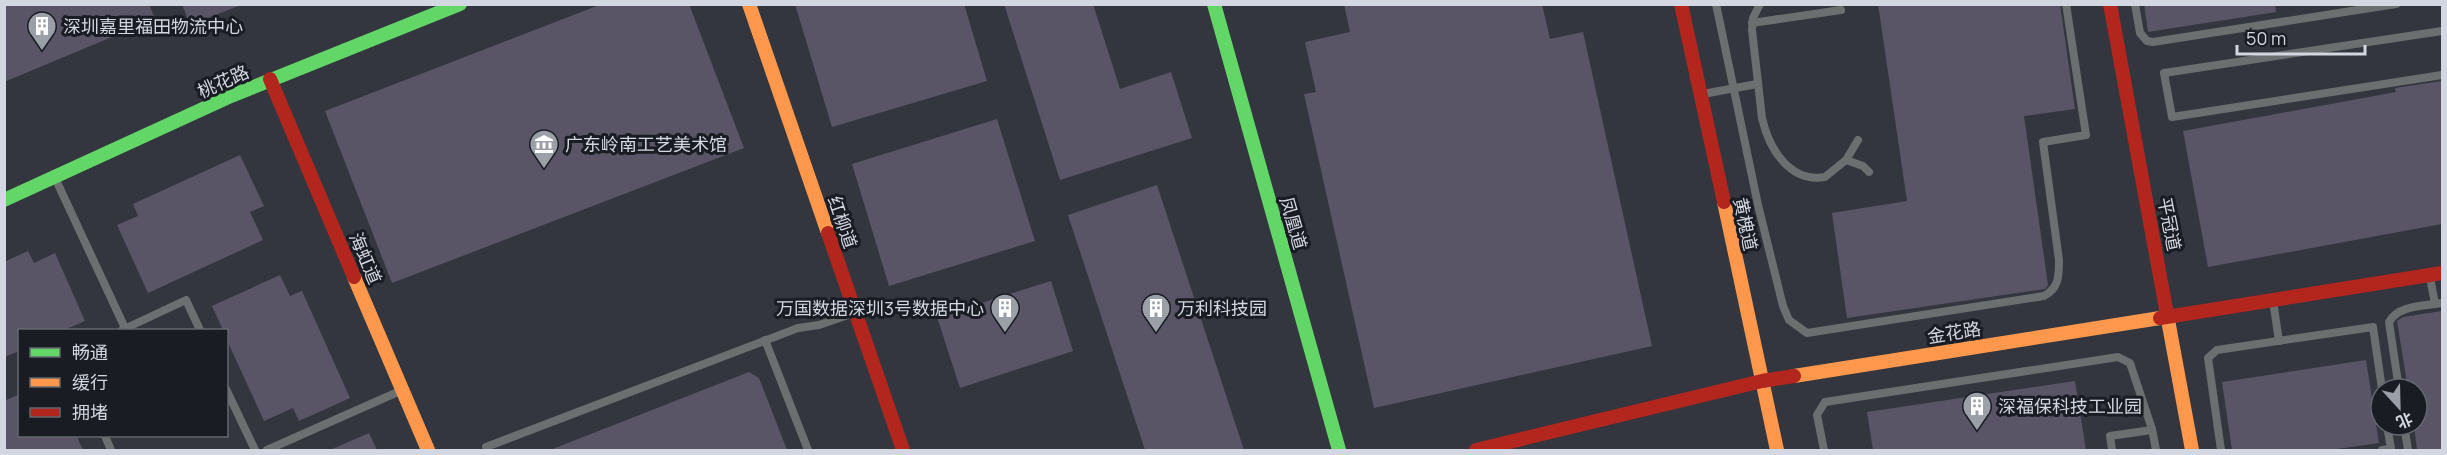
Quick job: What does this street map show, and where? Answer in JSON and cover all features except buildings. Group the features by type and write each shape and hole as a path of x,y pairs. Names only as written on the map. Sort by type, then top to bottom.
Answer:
{"street":[{"name":"桃花路","path":"4,200 270,80 460,4"},
{"name":"红柳道","path":"748,4 903,450"},
{"name":"凤凰道","path":"1214,4 1339,450"},
{"name":"黄槐道","path":"1681,4 1777,450"},
{"name":"平冠道","path":"2110,4 2192,450"},
{"name":"海虹道","path":"270,80 428,450"},
{"name":"金花路","path":"1476,450 1762,381 2436,274"}],"lane":[{"path":"1716,4 1783,306 1798,329 1816,332 2044,296 2053,291 2056,286 2059,260 2043,142 2086,135 2066,4"},
{"path":"1760,4 1752,23 1752,44 1764,128 1790,171 1809,179 1825,177 1846,160 1858,140"},
{"path":"2135,4 2140,33 2147,41 2153,42 2396,4"},
{"path":"1752,23 1842,10"},
{"path":"2442,31 2164,73 2172,117 2442,75"},
{"path":"1700,95 1757,84"},
{"path":"1846,160 1863,166 1869,172"},
{"path":"55,177 123,329 186,300 200,329"},
{"path":"2397,377 2389,322 2400,310 2439,304 2436,274"},
{"path":"2273,299 2279,341"},
{"path":"487,450 486,447 765,340 855,312"},
{"path":"2221,450 2208,358 2217,350 2373,327 2380,377"},
{"path":"765,340 808,450"},
{"path":"1824,450 1817,415 1820,406 1831,400 2118,357 2130,363 2152,430 2156,450"},
{"path":"267,450 402,390"},
{"path":"228,393 255,450"},
{"path":"2112,450 2110,436 2152,430"},
{"path":"2382,450 2391,449 2389,437"}],"traffic: fast":[{"path":"4,200 231,96 460,4"},
{"path":"1214,4 1339,450"}],"traffic: slow":[{"path":"749,4 828,233"},
{"path":"1724,202 1777,450"},
{"path":"354,277 428,450"},
{"path":"2166,309 2192,450"},
{"path":"1794,376 2160,318"}],"traffic: jam":[{"path":"1681,4 1724,202"},
{"path":"2110,4 2166,309"},
{"path":"270,79 354,277"},
{"path":"828,233 903,450"},
{"path":"2160,318 2442,273"},
{"path":"1476,450 1762,381 1794,376"}],"place":[{"name":"深圳嘉里福田物流中心","path":"42,52"},
{"name":"广东岭南工艺美术馆","path":"544,170"},
{"name":"万国数据深圳3号数据中心","path":"1005,334"},
{"name":"万利科技园","path":"1156,334"},
{"name":"深福保科技工业园","path":"1977,432"}]}
